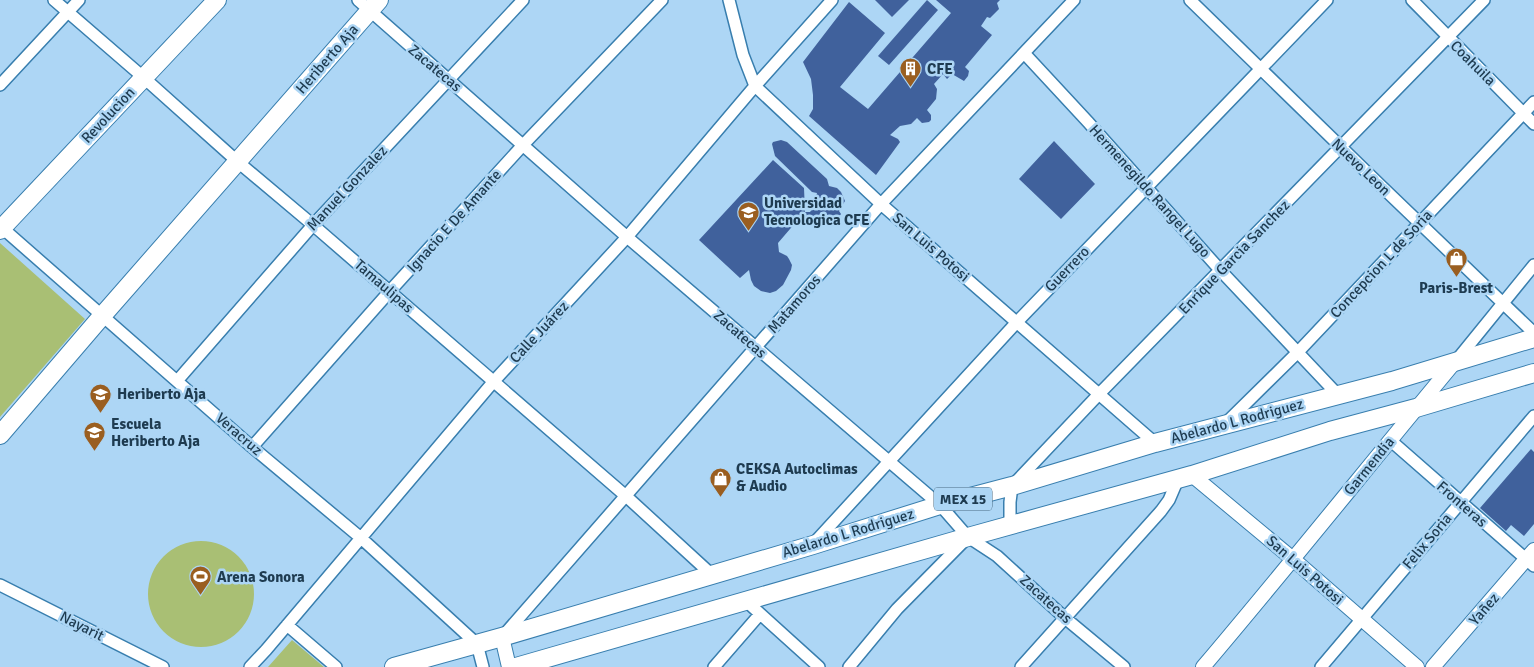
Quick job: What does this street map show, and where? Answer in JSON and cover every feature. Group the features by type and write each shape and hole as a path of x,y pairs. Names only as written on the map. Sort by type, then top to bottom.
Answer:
{"main road":[{"name":"Revolucion","path":"1,228 217,0"},
{"name":"Heriberto Aja","path":"0,435 238,162 369,3"},
{"name":"Abelardo L Rodriguez","path":"394,667 813,545 940,505 1012,486 1155,443 1454,363 1534,338"},
{"name":"MEX 15","path":"516,667 1010,525 1185,477 1330,431 1534,373"}],"street":[{"name":"Tamaulipas","path":"54,0 238,162 627,496 711,574"},
{"path":"0,85 78,0"},
{"name":"Manuel Gonzalez","path":"177,381 313,225 448,78 523,0"},
{"name":"Ignacio E De Amante","path":"252,447 523,145 662,0"},
{"name":"San Luis Potosi","path":"729,0 743,54 756,86 881,204 1155,443"},
{"name":"Calle Juárez","path":"250,667 494,381 627,237 832,0"},
{"name":"Matamoros","path":"502,637 881,204 1074,0"},
{"name":"Nuevo Leon","path":"1190,0 1534,333"},
{"name":"Guerrero","path":"813,545 1017,322 1327,0"},
{"name":"Coahuila","path":"1412,0 1534,124"},
{"name":"Enrique Garcia Sanchez","path":"1012,486 1340,146 1484,0"},
{"name":"Zacatecas","path":"369,3 448,78 627,237 940,505 968,537 998,556 1065,618 1124,667"},
{"name":"Hermenegildo Rangel Lugo","path":"1024,53 1147,186 1221,271 1338,395"},
{"name":"Concepcion L de Soria","path":"1226,424 1298,352 1534,102"},
{"name":"Veracruz","path":"1,228 252,447 361,538 477,644"},
{"name":"Garmendia","path":"1203,667 1294,560 1534,265"},
{"name":"Felix Soria","path":"1321,667 1459,502 1534,416"},
{"name":"Fronteras","path":"1390,440 1459,502 1531,559"},
{"path":"1021,667 1161,511 1185,477"},
{"name":"San Luis Potosi","path":"1185,477 1294,560 1417,667"},
{"path":"1010,525 1012,486"},
{"path":"848,667 897,609 968,537"},
{"name":"Yañez","path":"1433,667 1531,559"},
{"name":"Nayarit","path":"0,586 163,667"},
{"path":"746,601 819,667"},
{"path":"714,667 760,614"},
{"path":"287,625 336,667"},
{"path":"502,637 509,667"},
{"path":"477,644 483,667"},
{"path":"256,667 266,650"}],"green space":[{"path":"0,243 85,319 0,417"},
{"name":"Arena Sonora","path":"201,541 221,545 239,556 250,574 254,594 250,614 239,632 221,643 201,647 181,643 163,632 152,614 148,594 152,574 163,556 181,545"},
{"path":"292,640 324,667 268,667"}],"building":[{"path":"875,0 909,0 892,17"},
{"path":"927,0 938,10 889,65 878,56"},
{"name":"CFE","path":"936,0 1000,0 997,3 999,9 990,18 987,17 981,26 992,35 965,67 969,71 964,81 952,74 947,79 943,74 934,84 937,89 936,99 927,110 931,115 929,122 922,123 917,118 911,124 900,126 890,135 900,142 876,175 809,116 813,109 813,95 811,79 803,62 849,2 885,33 840,87 868,109 951,13"},
{"name":"Universidad Tecnologica CFE","path":"781,140 787,142 827,179 829,186 837,188 845,201 839,211 841,214 837,222 826,225 811,220 802,224 796,222 778,243 779,252 787,256 792,265 783,285 770,293 761,291 754,286 749,270 740,278 699,240 773,160 804,188 805,212 810,212 816,204 817,193 812,192 775,156 772,144"},
{"path":"1054,141 1095,184 1061,219 1019,179"},
{"path":"1531,449 1534,452 1534,524 1524,536 1511,525 1506,531 1480,508"}],"place":[{"name":"CFE","path":"911,88"},
{"name":"Universidad Tecnologica CFE","path":"748,231"},
{"name":"Paris-Brest","path":"1456,278"},
{"name":"Heriberto Aja","path":"101,413"},
{"name":"Escuela Heriberto Aja","path":"95,452"},
{"name":"CEKSA Autoclimas & Audio","path":"720,497"},
{"name":"Arena Sonora","path":"201,596"}]}
